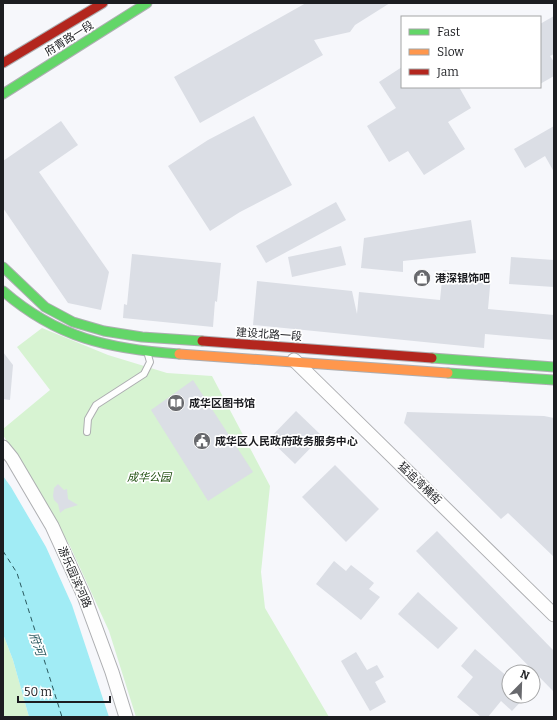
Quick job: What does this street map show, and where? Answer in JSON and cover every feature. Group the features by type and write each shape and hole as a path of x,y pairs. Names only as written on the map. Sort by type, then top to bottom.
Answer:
{"main road":[{"name":"府青路一段","path":"3,63 103,3"},
{"name":"府青路一段","path":"3,94 147,3"},
{"name":"建设北路一段","path":"3,268 44,307 73,322 104,331 142,337 294,354 554,380"},
{"name":"建设北路一段","path":"3,291 14,302 45,322 81,338 117,348 147,352 294,354 554,367"}],"street":[{"name":"猛追湾横街","path":"294,354 554,615"},
{"name":"游乐园滨河路","path":"3,447 12,458 52,526 84,596 112,672 126,717"}],"lane":[{"path":"87,432 88,419 96,406 144,374 150,362 147,352"}],"green space":[{"name":"成华公园","path":"42,328 108,355 167,373 212,376 270,486 261,572 265,608 329,717 136,717 109,631 70,546 39,492 3,435 3,429 50,390 17,347"},
{"path":"3,634 13,660 29,717 3,717"}],"water":[{"name":"府河","path":"3,476 46,547 72,605 109,717 29,717 13,660 3,634"}],"building":[{"path":"306,3 390,3 355,25 350,32 314,40 323,55 200,123 174,77"},
{"path":"554,16 554,54 550,56 554,62 554,76 541,83 541,23"},
{"path":"401,68 401,88 460,88 471,108 448,122 465,149 424,175 408,151 389,162 367,126 396,108 379,82"},
{"path":"254,116 292,185 240,212 210,231 168,166 208,140"},
{"path":"61,121 78,145 39,172 109,272 101,310 68,303 3,208 3,161"},
{"path":"554,126 554,172 545,156 525,168 514,149"},
{"path":"336,202 346,220 266,263 256,246"},
{"path":"471,220 476,253 403,261 403,272 361,268 364,238"},
{"path":"341,246 346,265 292,277 288,257"},
{"path":"132,254 221,263 217,302 215,301 213,327 123,318 124,304 127,305"},
{"path":"511,257 554,260 554,287 509,284"},
{"path":"443,270 491,275 488,309 554,315 554,340 485,334 484,348 253,325 257,281 352,291 357,314 359,292 440,300"},
{"path":"3,352 13,365 10,400 3,399"},
{"name":"成华区人民政府政务服务中心","path":"193,380 253,472 208,501 151,410"},
{"path":"296,411 322,436 295,464 269,439"},
{"path":"407,412 544,416 554,418 554,557 508,513 501,519 404,423"},
{"path":"335,465 379,509 346,542 302,497"},
{"path":"58,484 64,490 67,489 68,499 78,505 65,509 60,513 58,504 54,500 53,496 54,488"},
{"path":"437,531 554,651 554,692 541,679 541,664 527,664 416,551"},
{"path":"334,561 346,571 351,565 374,583 369,589 380,597 361,620 316,584"},
{"path":"418,592 458,628 438,649 398,614"},
{"path":"475,649 501,671 501,701 488,717 481,717 457,697 473,677 461,666"},
{"path":"356,652 367,670 377,665 384,677 375,682 386,702 370,711 341,661"},
{"path":"504,704 519,704 512,711"}],"ferry route":[{"path":"3,551 17,573 62,717"}],"traffic: fast":[{"path":"3,94 147,3"},
{"path":"3,267 45,307 73,322 104,331 142,337 202,341"},
{"path":"3,291 23,307 43,320 85,338 130,349 179,354"},
{"path":"432,358 554,367"},
{"path":"448,373 554,380"}],"traffic: slow":[{"path":"179,354 448,373"}],"traffic: jam":[{"path":"3,63 103,3"},
{"path":"202,341 432,358"}],"place":[{"name":"港深银饰吧","path":"422,278"},
{"name":"成华区图书馆","path":"176,403"},
{"name":"成华区人民政府政务服务中心","path":"202,441"}]}
